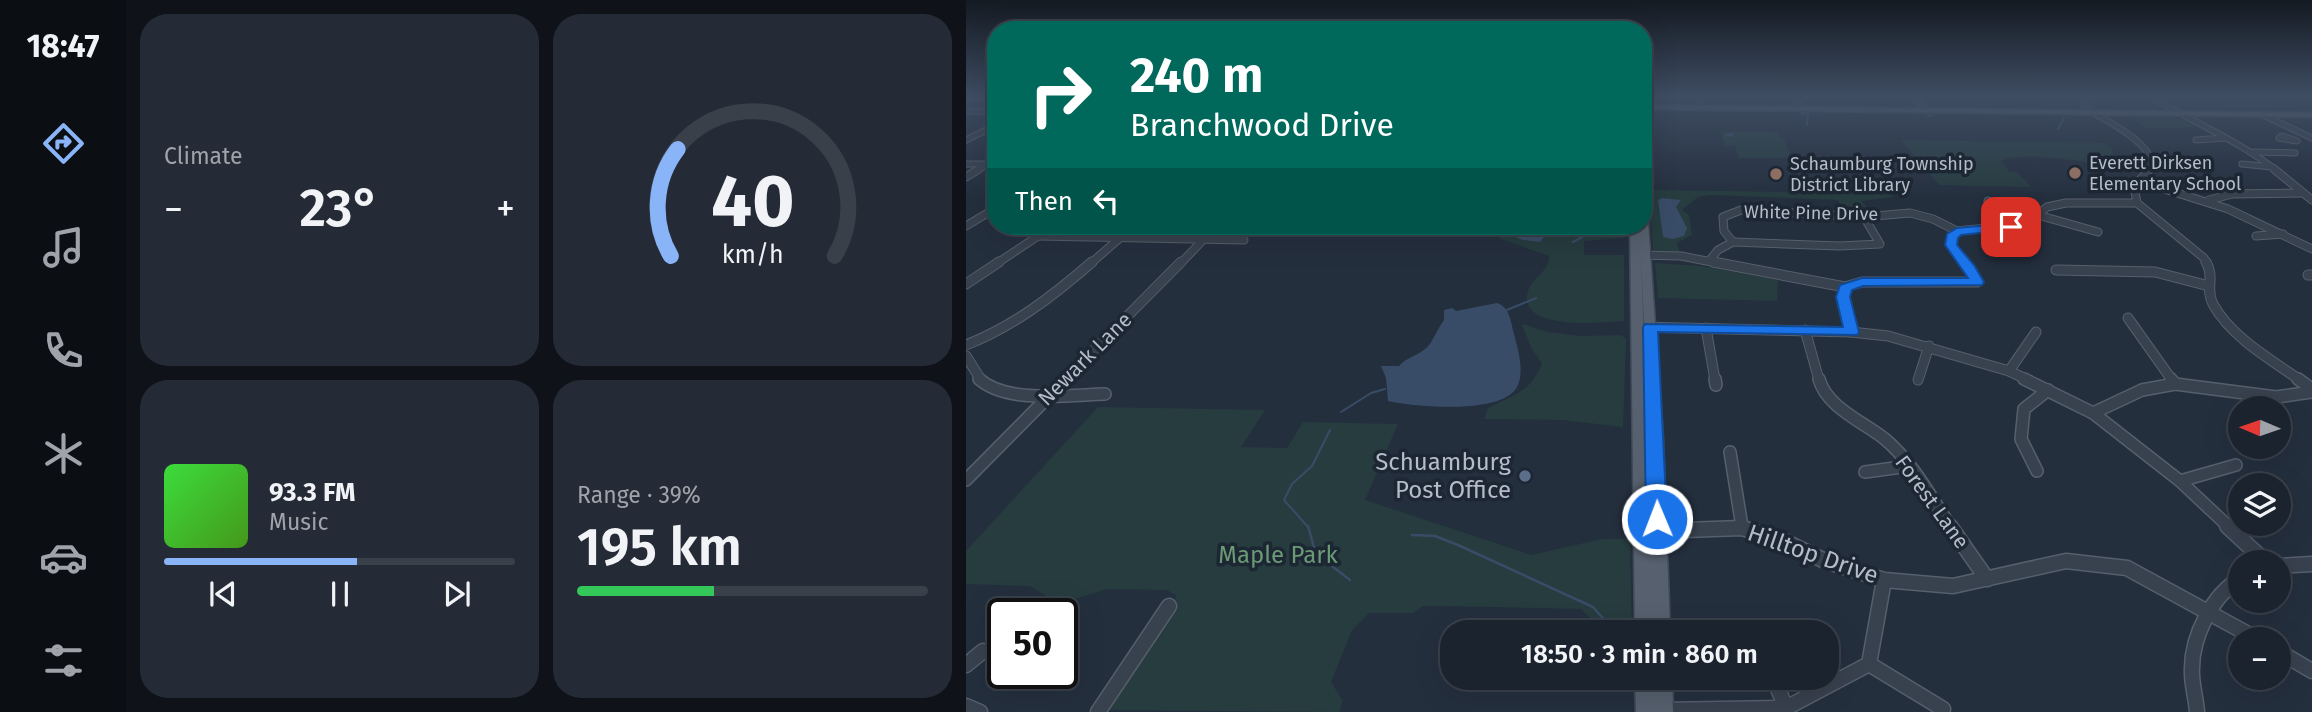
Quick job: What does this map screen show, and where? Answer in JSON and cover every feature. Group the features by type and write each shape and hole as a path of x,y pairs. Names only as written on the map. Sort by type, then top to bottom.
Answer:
{"main road":[{"path":"1637,235 1642,257"},
{"path":"1642,235 1650,531 1645,620"},
{"path":"1650,531 1660,620"},
{"path":"1649,690 1655,711"},
{"path":"1655,711 1659,690"}],"street":[{"path":"966,140 986,130"},
{"path":"2121,130 2151,153 2155,164"},
{"path":"2210,130 2253,152 2312,200"},
{"path":"2295,130 2312,138"},
{"path":"966,133 982,132"},
{"path":"2196,140 2225,138"},
{"path":"2253,152 2301,152 2289,141"},
{"path":"966,164 987,163"},
{"path":"2155,164 2184,168"},
{"path":"2155,164 2132,190 2137,203 2204,258 2212,272 2209,286 2212,302 2227,322 2312,390"},
{"path":"2242,164 2272,167"},
{"path":"966,177 987,166"},
{"path":"2139,181 2208,200 2312,249"},
{"path":"2208,200 2232,194 2312,194"},
{"path":"1988,201 2098,232"},
{"path":"1642,257 1704,261 1845,288 1862,282 1977,282 1970,268 1951,245 1952,236 1957,232 2026,224 2047,207 2066,203 2137,203"},
{"name":"White Pine Drive","path":"1704,261 1733,242 1724,231 1723,217 1741,210 1864,217 1910,213 1933,219 1957,232"},
{"path":"966,226 987,213"},
{"path":"1733,242 1771,240 1826,246 1880,244 1864,217"},
{"path":"2256,236 2284,234"},
{"path":"966,284 1038,236 1244,240"},
{"path":"966,345 1000,332 1028,315 1121,237"},
{"name":"Newark Lane","path":"966,480 1204,239"},
{"path":"2056,270 2155,272 2209,286"},
{"path":"1845,288 1843,297 1851,332"},
{"path":"2127,318 2175,384"},
{"path":"1645,327 1805,330 1888,336 2009,371 2093,413 2180,481 2253,550"},
{"path":"1706,328 1716,385"},
{"name":"Forest Lane","path":"1805,330 1819,384 1842,410 1887,441 1909,466 1987,579"},
{"path":"2009,371 2036,332"},
{"path":"1918,380 1929,346"},
{"path":"966,356 984,383 1016,393 1105,394"},
{"path":"2093,413 2142,390 2175,384 2276,397 2312,390"},
{"path":"2037,471 2021,439 2024,409 2048,390"},
{"path":"1730,452 1742,528"},
{"path":"2180,481 2236,465"},
{"path":"1865,472 1909,466"},
{"name":"Hilltop Drive","path":"1650,531 1742,528 1780,539 1825,561 1884,580 1953,586 2066,561 2127,568 2236,627"},
{"path":"2291,565 2312,564"},
{"path":"1869,664 1884,580"},
{"path":"2197,712 2192,664 2209,611 2228,587"},
{"path":"1098,712 1169,606"},
{"path":"966,665 984,651"},
{"path":"2291,659 2312,671"},
{"path":"1655,711 1786,708 1869,664"},
{"path":"1869,664 1943,709"},
{"path":"1778,690 1786,708"},
{"path":"966,706 980,712"}],"green space":[{"path":"1720,131 1777,132 1779,138 1784,138 1791,158 1739,158 1735,146 1725,146"},
{"path":"1901,140 2105,143 2112,149 2114,158 2107,166 2037,157 2001,161 2010,172 2017,172 2031,187 1939,185"},
{"path":"1652,190 1890,193 1893,197 1861,201 1872,212 1844,213 1838,200 1712,195 1698,197 1682,210 1689,215 1692,235 1677,243 1680,253 1653,251"},
{"path":"1495,235 1623,235 1623,238 1584,241 1584,255 1624,255 1624,321 1564,322 1535,313 1528,304 1528,291 1546,267 1549,256"},
{"path":"1655,263 1701,266 1778,280 1777,301 1658,298"},
{"path":"1522,324 1548,332 1581,336 1621,335 1626,339 1623,427 1562,420 1484,419 1488,408 1527,386 1542,363 1531,348"},
{"name":"Maple Park","path":"1098,407 1265,410 1241,447 1287,448 1303,422 1398,424 1365,500 1531,555 1602,539 1630,539 1632,620 1592,620 1581,609 1423,606 1413,613 1369,613 1352,630 1331,682 1343,701 1339,712 1104,710 1177,596 1167,590 1107,589 1078,598 1049,598 1030,586 966,584 966,551"}],"water":[{"path":"1658,200 1681,200 1676,207 1687,228 1684,236 1673,239 1663,237"},
{"path":"1510,235 1545,235 1540,242"},
{"path":"1497,303 1505,308 1509,316 1520,361 1517,387 1508,396 1494,402 1457,407 1388,401 1386,378 1381,366 1399,366 1427,348 1444,320 1444,310 1452,308 1456,311"}],"waterway":[{"path":"1726,135 1733,134 1730,136"},
{"path":"1573,242 1586,235"},
{"path":"1507,310 1536,298"},
{"path":"1341,412 1371,393 1385,389"},
{"path":"1308,527 1284,500 1292,484 1312,466 1330,430"},
{"path":"1308,526 1315,551 1326,554 1328,563 1350,580"},
{"path":"1412,535 1435,536 1458,545 1593,607 1604,620"}],"place":[{"name":"Everett Dirksen Elementary School","path":"2075,173"},
{"name":"Schaumburg Township District Library","path":"1776,174"},
{"name":"Schuamburg Post Office","path":"1525,476"}],"route":[{"path":"1657,519 1650,327 1851,332 1843,297 1845,288 1862,282 1977,282 1970,268 1951,245 1952,236 1957,232 2011,227"}]}
